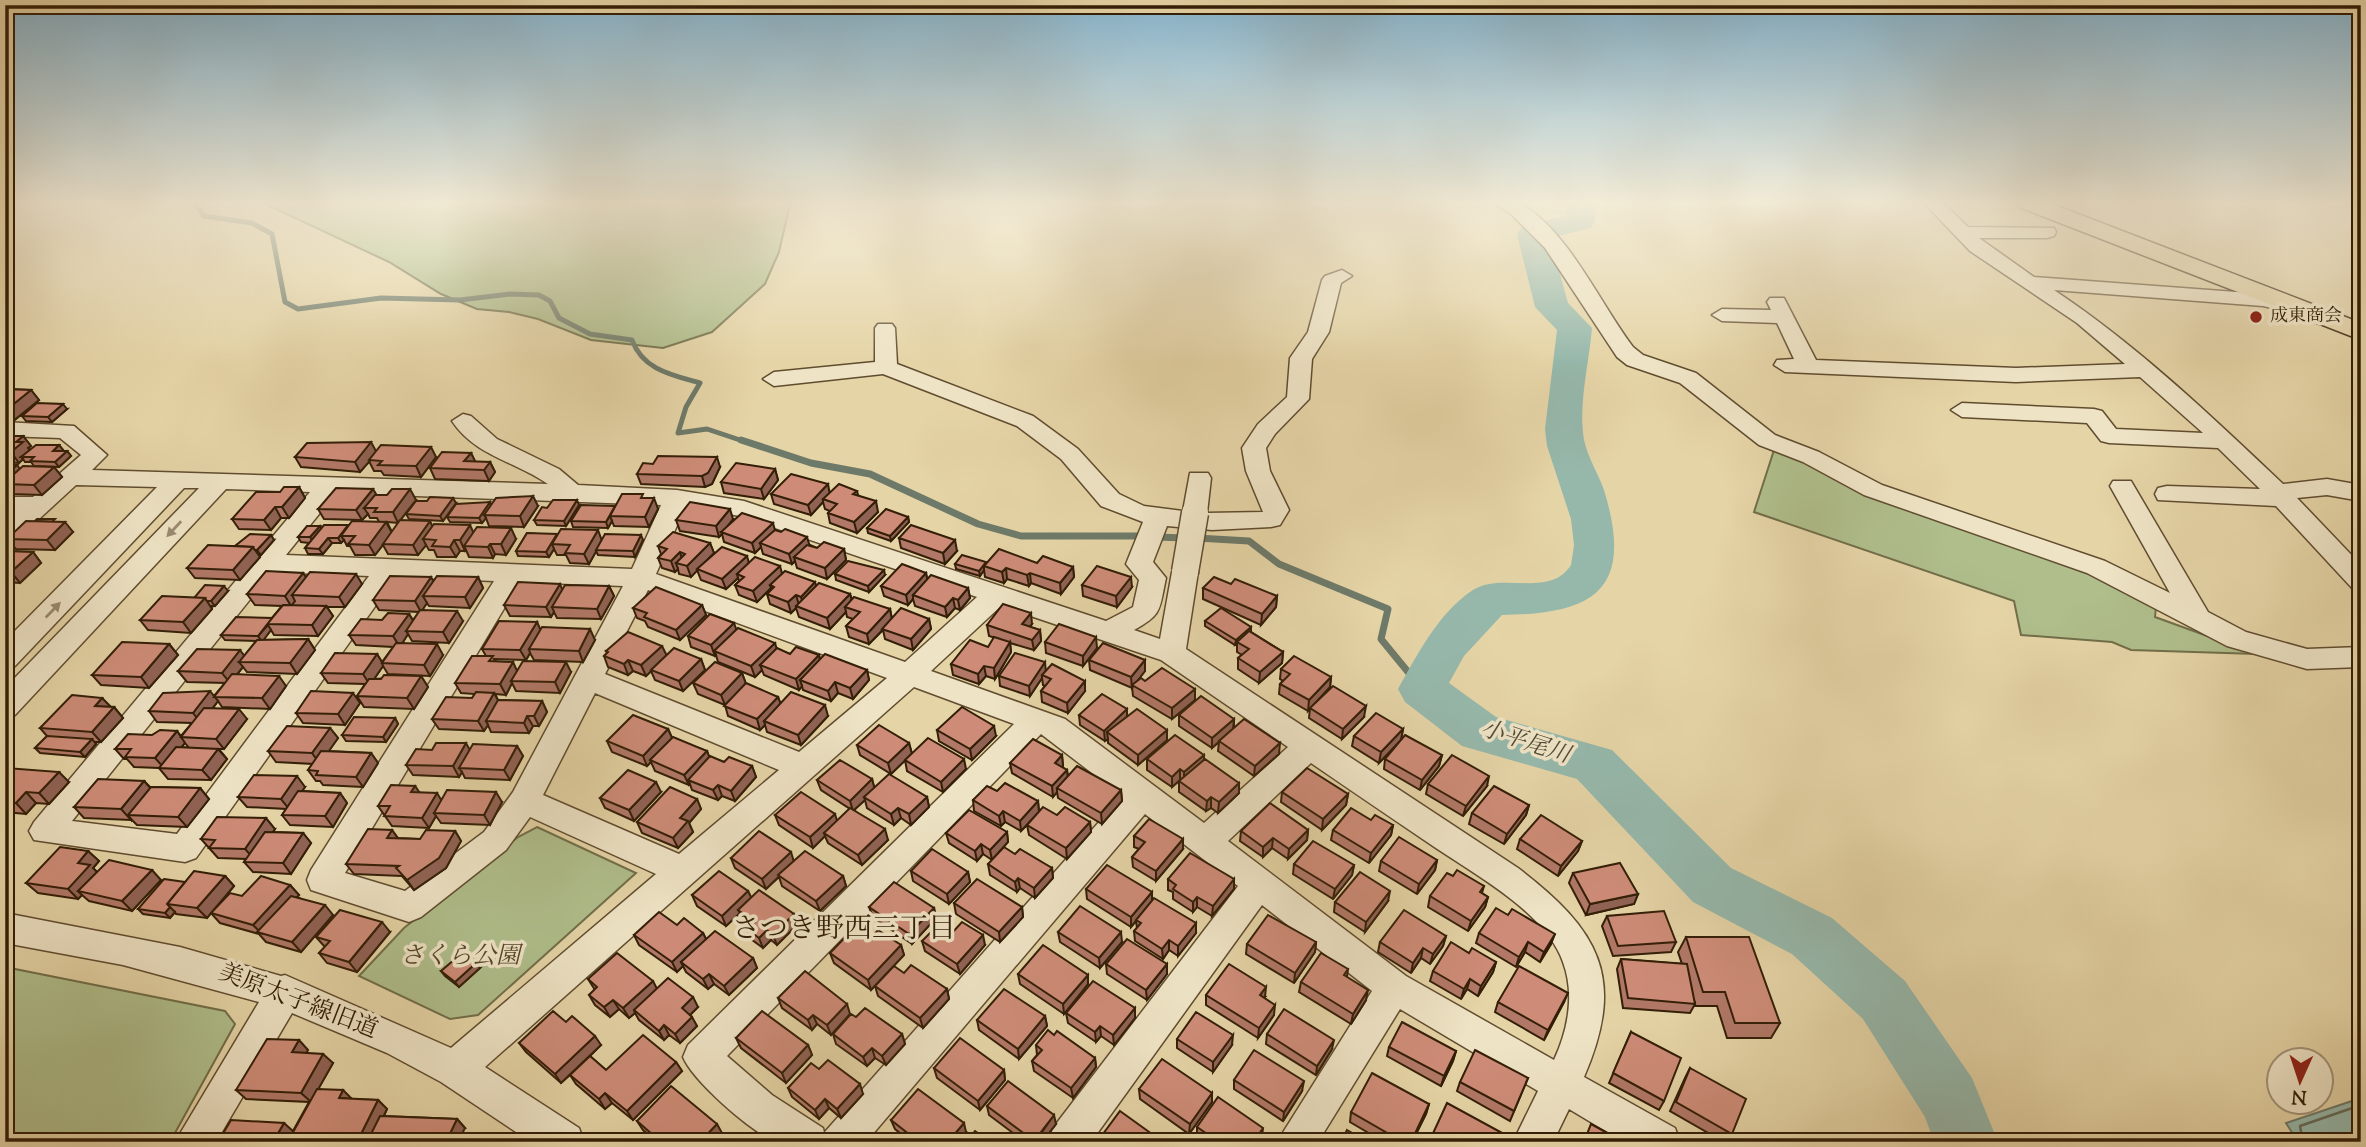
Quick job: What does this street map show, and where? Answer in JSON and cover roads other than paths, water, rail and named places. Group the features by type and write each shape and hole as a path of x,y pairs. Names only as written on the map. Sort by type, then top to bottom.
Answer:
{"main road":[{"path":"2164,256 2361,331"}],"street":[{"path":"1559,256 1625,352 1635,360 1688,378 1767,440 1811,457 1873,490 2096,567 2237,639 2307,659 2361,657"},
{"path":"1992,256 2084,320 2226,441 2361,582"},
{"path":"774,379 886,367 907,380 988,404 1023,420 1064,449 1113,503 1157,518 1224,524 1271,519 1277,510 1250,457 1254,442 1298,399 1301,358 1315,344 1325,318 1332,280 1342,276"},
{"path":"2027,282 2263,300 2281,307 2293,306"},
{"path":"1722,315 1780,310 1808,366"},
{"path":"885,328 886,367"},
{"path":"1785,365 2016,375 2145,370"},
{"path":"1023,420 1030,415 1064,439 1095,466 1117,493 1139,502 1195,511 1239,511 1252,502 1235,457 1238,440 1279,404 1298,399"},
{"path":"1962,410 2094,415 2109,436 2226,441"},
{"path":"463,421 471,433 510,458 564,480 571,492"},
{"path":"5,429 65,431 94,455 5,536"},
{"path":"70,477 571,492 677,498 744,509 1171,653 1506,878 1544,908 1565,931 1583,965 1590,1002 1585,1031 1532,1142"},
{"path":"1171,653 1199,478"},
{"path":"5,659 178,480"},
{"path":"5,708 221,480"},
{"path":"330,484 268,563 45,831 185,848 388,568"},
{"path":"2122,486 2198,619"},
{"path":"2166,494 2280,495 2327,487 2361,493"},
{"path":"512,573 323,880 409,907 495,841 524,801 641,578 677,498"},
{"path":"5,505 39,505"},
{"path":"1111,631 1145,612 1153,578 1139,564 1157,518"},
{"path":"268,563 641,578 1055,727 1394,987 1661,1142"},
{"path":"454,1069 909,675 997,594"},
{"path":"587,678 803,767"},
{"path":"809,1142 759,1108 701,1058 1036,720"},
{"path":"1205,842 1308,746"},
{"path":"840,1142 1143,794"},
{"path":"524,801 683,871"},
{"path":"1067,1142 1259,883"},
{"name":"美原太子線旧道","path":"5,928 105,944 210,968 285,991 454,1069 565,1142"},
{"path":"1296,1142 1394,987"},
{"path":"194,1142 285,991"}],"water":[{"path":"2361,1098 2361,1142 2298,1142 2286,1123 2307,1116 2334,1116 2334,1107"}],"waterway":[{"path":"276,256 285,302 298,309 381,298 460,300 510,294 539,295 550,301 559,318 590,334 632,340 643,358 651,365 669,374 700,383 686,407 678,433 707,429 746,442"},
{"name":"小平尾川","path":"1539,256 1552,307 1575,328 1564,429 1566,446 1582,486 1591,519 1595,545 1592,565 1584,580 1570,590 1549,596 1490,600 1446,645 1422,689 1480,732 1594,764 1712,885 1812,936 1884,1000 1950,1100 1966,1142"},
{"path":"741,440 811,463 870,474 978,524 1021,536 1144,536"},
{"path":"1155,537 1186,538"},
{"path":"1197,538 1249,541 1279,564 1388,609 1381,639 1422,689"}],"place":[{"name":"成東商会","path":"2256,317"}],"district":[{"name":"さつき野西三丁目","path":"844,930"}],"park label":[{"name":"さくら公園","path":"460,957"}]}
